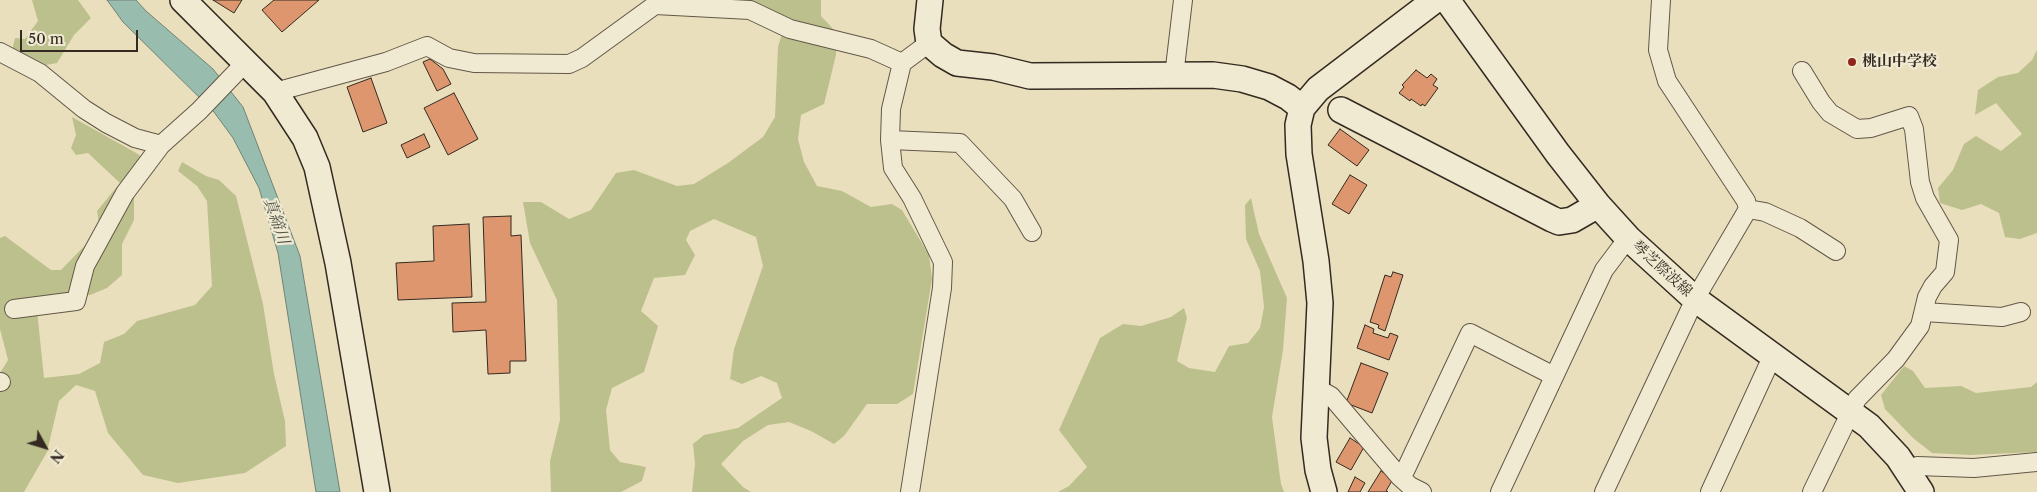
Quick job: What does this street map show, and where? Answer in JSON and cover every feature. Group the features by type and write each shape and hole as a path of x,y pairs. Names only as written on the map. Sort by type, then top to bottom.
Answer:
{"street":[{"path":"183,0 242,66 275,92 305,138 317,167 338,263 377,492"},
{"path":"930,0 927,29 929,42 938,52 957,63 1030,76 1212,75 1242,79 1278,91 1302,108"},
{"path":"1174,76 1183,0"},
{"path":"1324,492 1318,470 1314,438 1320,303 1316,260 1299,154 1298,125 1302,108 1318,89 1436,0"},
{"name":"琴芝際波線","path":"1447,0 1598,205 1628,238 1695,299 1772,357 1850,411 1881,436 1921,492"},
{"path":"1604,492 1695,299 1748,209 1746,201 1667,81 1658,50 1661,0"},
{"path":"275,92 386,62 427,46 449,58 474,62 570,64 582,58 638,7 655,5 750,10 790,29 871,49 902,63"},
{"path":"910,492 942,288 943,262 912,198 894,168 890,140 891,109 902,63 929,42"},
{"path":"0,52 40,74 84,109 106,123 135,138 161,145"},
{"path":"14,309 76,301 85,266 125,193 161,145 199,111 242,66"},
{"path":"1802,70 1821,102 1842,121 1857,129 1871,128 1909,116 1914,129 1920,182 1925,198 1950,240 1945,272 1933,286 1920,326 1896,359 1857,399 1812,492"},
{"path":"1341,110 1559,222 1572,220 1598,205"},
{"path":"890,140 960,143 1012,199 1032,232"},
{"path":"1748,209 1765,212 1800,228 1836,251"},
{"path":"1500,492 1604,270 1628,238"},
{"path":"1924,312 2002,317 2021,312"},
{"path":"1399,476 1405,471 1470,333 1554,376"},
{"path":"1710,492 1772,357"},
{"path":"1315,387 1331,396 1399,476 1410,486 1422,492"},
{"path":"1907,470 1917,466 1974,468 2037,462"}],"green space":[{"path":"32,0 78,0 91,18 74,35 57,63 46,65 12,50 15,38 25,39 38,21"},
{"path":"728,0 821,0 821,16 836,32 836,55 824,104 801,115 798,139 804,162 817,186 842,191 871,207 892,204 902,210 929,255 932,279 913,394 897,404 867,404 844,436 834,444 811,431 789,422 768,425 743,441 721,464 743,487 751,492 692,492 695,464 693,444 704,435 738,428 782,398 777,383 761,376 742,384 730,379 734,349 763,266 756,237 714,219 690,231 686,240 695,255 685,275 654,278 641,311 658,326 644,372 612,388 606,410 610,450 620,462 646,467 642,481 621,492 551,492 550,461 560,420 557,300 530,243 523,202 541,202 569,219 591,210 616,173 634,170 677,186 694,184 728,163 763,137 775,117 778,47 786,20 741,2"},
{"path":"2037,50 2037,233 2020,239 2005,237 1999,213 1981,204 1962,210 1940,203 1938,188 1953,170 1964,144 1976,136 2001,151 2022,134 1996,103 1975,115 1978,90 1998,77 2018,73 2032,60"},
{"path":"72,117 138,154 155,170 134,194 134,220 122,244 122,275 107,288 90,295 48,295 37,310 44,378 79,374 100,363 104,342 124,334 137,321 195,305 212,286 207,201 197,186 178,171 182,162 206,176 219,180 236,196 263,304 274,374 285,421 286,446 245,473 178,483 143,475 108,433 95,391 76,385 59,401 47,452 24,492 0,492 0,373 8,360 0,329 0,238 5,236 51,270 61,270 100,230 97,211 120,183 88,153 76,155 71,148 76,135"},
{"path":"1251,198 1259,234 1287,298 1283,350 1272,417 1281,484 1284,492 1058,492 1069,486 1087,467 1059,430 1100,338 1123,324 1141,326 1171,317 1184,308 1187,318 1177,361 1189,368 1215,372 1229,346 1248,343 1260,328 1264,307 1260,271 1246,239 1245,205"},
{"path":"1904,366 1913,371 1925,388 1961,386 1976,393 2031,387 2037,382 2037,452 1970,455 1932,453 1913,438 1885,409 1881,395"}],"water":[{"name":"真締川","path":"107,0 136,0 146,11 213,69 243,107 300,256 340,492 316,492 278,253 259,188 233,138 214,112 123,22"}],"building":[{"path":"213,0 242,0 234,13"},
{"path":"274,0 319,0 282,32 262,10"},
{"path":"430,59 443,69 451,84 437,91 423,62"},
{"path":"1416,70 1427,78 1431,74 1437,79 1433,85 1438,88 1425,106 1422,104 1421,106 1411,99 1410,101 1399,93 1404,87 1402,85"},
{"path":"371,78 387,123 363,132 347,87"},
{"path":"454,93 478,139 448,155 424,108"},
{"path":"1340,129 1369,150 1357,166 1328,145"},
{"path":"424,134 430,147 407,158 401,145"},
{"path":"1350,175 1367,185 1349,214 1332,204"},
{"path":"511,216 511,236 521,235 526,361 510,361 510,373 488,374 486,330 453,332 452,303 486,302 483,217"},
{"path":"469,224 472,297 398,300 396,263 434,261 433,226"},
{"path":"1393,272 1403,275 1385,331 1378,328 1379,325 1370,322 1385,275 1391,277"},
{"path":"1365,325 1374,329 1373,333 1388,338 1390,333 1398,336 1389,360 1357,348"},
{"path":"1361,363 1388,373 1372,413 1346,403"},
{"path":"1350,438 1364,447 1351,470 1336,462"},
{"path":"1381,471 1393,479 1386,491 1388,492 1368,492"},
{"path":"1355,477 1365,483 1360,492 1348,492"}],"place":[{"name":"桃山中学校","path":"1852,62"}]}
